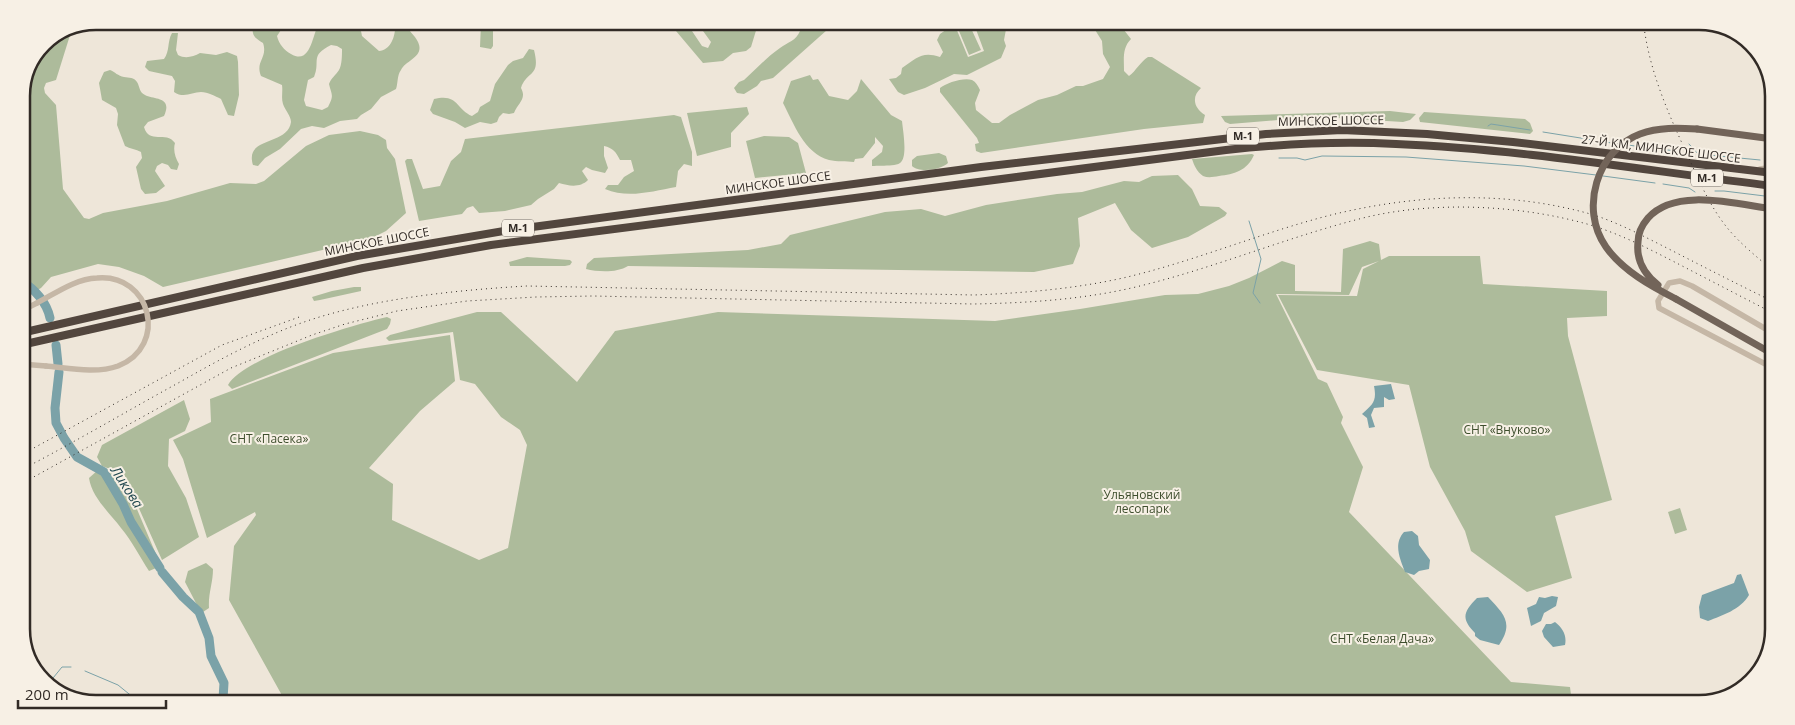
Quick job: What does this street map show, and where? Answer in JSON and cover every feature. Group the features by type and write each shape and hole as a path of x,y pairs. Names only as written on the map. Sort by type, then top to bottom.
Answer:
{"highway":[{"name":"МИНСКОЕ ШОССЕ","path":"30,332 357,256 501,231 981,167 1218,138 1316,131 1369,131 1427,134 1547,146"},
{"name":"МИНСКОЕ ШОССЕ","path":"30,343 362,268 491,245 1226,150 1277,145 1378,143 1440,146 1545,157"},
{"name":"27-Й КМ, МИНСКОЕ ШОССЕ","path":"1547,146 1765,172"},
{"name":"27-Й КМ, МИНСКОЕ ШОССЕ","path":"1545,157 1765,185"}],"main road":[{"path":"1765,138 1697,129 1662,129 1639,134 1615,151 1604,165 1597,181 1593,203 1596,225 1605,245 1621,263 1639,277 1676,299 1765,349"},
{"path":"1676,299 1653,281 1640,262 1638,236 1642,226 1653,212 1670,203 1688,200 1765,208"}],"street":[{"path":"1736,169 1765,169"},
{"path":"30,306 79,281 110,278 123,282 136,292 144,304 148,316 148,328 143,343 135,355 120,365 107,369 90,370 30,365"},
{"path":"1765,328 1706,293 1680,281 1669,283 1658,301 1659,308 1765,364"}],"green space":[{"path":"253,30 281,30 277,36 279,42 284,49 298,56 307,52 316,30 361,30 362,36 379,51 389,46 395,30 409,30 418,42 419,51 403,67 398,77 396,89 381,97 371,109 357,119 340,121 324,128 312,126 301,129 258,166 253,165 252,156 255,149 283,135 288,130 291,122 282,102 282,85 261,76 259,67 264,48 263,43 253,33","holes":["331,45 342,49 339,70 329,84 332,95 328,107 322,110 306,106 304,100 308,80 314,77 320,52"]},
{"path":"481,30 493,30 493,46 491,49 480,47"},
{"path":"670,30 691,30 702,46 708,48 711,42 703,30 756,30 751,47 746,51 733,53 723,61 703,63 676,31"},
{"path":"827,30 773,78 761,81 757,86 744,94 737,93 734,88 739,82 744,80 766,59 796,37 800,31"},
{"path":"946,30 957,30 968,57 984,51 976,30 1006,30 1004,40 1006,46 1001,58 967,75 954,74 925,88 904,95 898,92 889,79 896,78 901,74 902,68 920,56 934,55 940,57 943,52 937,40 940,34"},
{"path":"972,30 981,50 969,55 959,31"},
{"path":"1095,30 1124,30 1131,39 1126,46 1124,58 1124,71 1129,76 1145,59 1152,57 1201,88 1196,95 1195,102 1198,109 1205,115 1203,123 1144,129 981,153 976,151 975,144 979,143 977,138 940,92 940,88 946,84 964,79 972,80 980,90 975,103 976,110 992,123 999,123 1038,100 1057,95 1076,86 1083,86 1103,79 1110,67 1103,54 1102,41"},
{"path":"172,33 178,33 176,50 178,55 183,57 195,56 200,53 216,55 227,52 237,56 239,95 234,116 228,115 221,99 204,92 185,95 178,94 174,92 175,81 172,76 149,71 145,67 147,61 164,59"},
{"path":"70,36 56,80 46,83 44,88 45,93 56,105 63,189 84,218 89,219 103,213 167,201 230,183 256,184 264,181 306,146 329,135 360,131 378,135 386,140 387,148 395,159 406,213 386,231 370,239 163,287 144,276 119,267 98,264 51,277 41,288 30,294 31,84 35,71 49,49"},
{"path":"529,49 534,50 536,59 535,70 521,88 523,95 514,113 503,113 497,122 491,124 480,122 465,128 433,114 430,110 434,99 448,98 472,116 478,112 480,107 490,101 495,84 508,65 513,61 523,58"},
{"path":"110,70 134,79 143,94 161,100 166,105 164,116 148,122 144,127 150,135 171,139 175,143 176,159 179,164 177,170 171,169 168,165 162,163 157,166 155,171 165,186 156,193 145,194 141,189 136,167 142,158 141,152 125,146 117,125 118,114 116,108 102,100 99,83 104,72"},
{"path":"810,75 813,80 818,79 829,96 848,100 857,91 861,79 891,115 902,121 904,156 900,163 872,166 872,160 882,152 883,146 875,137 875,143 863,158 855,159 854,162 829,160 813,151 801,137 783,103 791,81"},
{"path":"747,107 749,114 731,133 731,147 697,156 687,113"},
{"path":"1390,111 1416,114 1410,120 1403,122 1338,118 1230,124 1225,122 1221,116"},
{"path":"1424,112 1525,119 1530,123 1533,131 1530,134 1420,122 1419,118"},
{"path":"674,115 681,117 692,152 692,166 684,164 678,171 676,187 632,194 605,189 608,185 618,185 624,177 634,171 631,160 620,160 614,151 604,146 604,156 608,168 605,173 586,167 582,171 588,180 585,183 574,186 559,183 554,189 531,205 505,211 479,213 473,206 467,208 462,214 419,221 405,161 407,159 412,159 423,189 440,186 451,161 461,152 465,139"},
{"path":"764,136 789,137 798,143 806,173 755,178 746,141"},
{"path":"939,153 946,156 948,163 935,169 925,170 912,166 912,160 917,156"},
{"path":"1254,155 1248,165 1240,171 1213,177 1203,176 1196,168 1192,159"},
{"path":"1178,175 1192,189 1200,206 1219,207 1227,213 1225,216 1188,237 1152,248 1131,230 1115,203 1078,218 1080,246 1073,264 1034,272 628,266 618,270 607,271 586,269 587,264 594,258 748,250 781,244 790,235 885,212 921,209 945,216 986,205 1082,192 1124,181 1139,182 1152,176"},
{"name":"Ульяновский лесопарк","path":"1370,241 1379,244 1381,260 1389,256 1480,256 1483,284 1607,291 1607,316 1567,318 1568,336 1612,500 1555,516 1572,578 1527,592 1471,551 1465,531 1430,467 1409,385 1317,370 1278,295 1357,296 1363,269 1379,261 1362,267 1349,295 1276,294 1318,379 1327,383 1343,417 1341,423 1363,467 1349,512 1511,682 1570,687 1571,695 282,695 229,600 234,546 256,515 255,512 207,538 183,459 173,440 211,422 210,399 333,353 450,335 455,381 420,411 369,468 393,484 392,520 479,560 508,548 527,445 520,430 501,417 475,384 460,380 453,332 389,341 386,338 390,335 477,312 501,312 577,382 615,331 718,312 995,321 1165,295 1198,294 1229,286 1282,261 1295,265 1295,291 1341,292 1343,249"},
{"path":"527,257 570,260 572,262 570,265 565,266 510,266 509,262"},
{"path":"361,287 361,291 314,301 312,297 332,291"},
{"path":"387,317 391,319 387,329 232,389 228,385 238,374 255,363 277,353 326,334"},
{"path":"56,375 61,376 57,402 60,423 53,422 52,395"},
{"path":"184,400 190,419 185,431 169,439 168,466 186,498 199,537 162,560 133,495 128,488 161,566 149,571 129,538 98,499 89,478 98,470 110,469 102,466 97,457 102,445"},
{"path":"1680,508 1687,530 1675,534 1668,512"},
{"path":"206,563 213,569 213,574 209,608 203,612 198,607 185,582 188,571"}],"water":[{"path":"1391,384 1395,399 1389,400 1384,397 1384,407 1374,408 1371,415 1375,427 1369,428 1367,418 1362,414 1373,402 1375,395 1374,386"},
{"path":"1412,531 1418,536 1419,545 1430,560 1429,569 1419,571 1414,575 1405,572 1398,547 1404,532"},
{"path":"1741,574 1749,595 1741,605 1708,621 1700,618 1699,607 1702,595 1734,583 1737,575"},
{"path":"1488,597 1505,619 1506,631 1499,645 1480,640 1467,624 1466,616 1469,607 1477,598"},
{"path":"1539,597 1558,597 1556,606 1544,613 1541,621 1531,626 1527,608 1536,604"},
{"path":"1555,622 1564,632 1565,645 1553,647 1544,637 1542,631 1546,624"}],"waterway":[{"path":"1488,126 1491,124 1530,130"},
{"path":"1543,132 1618,144"},
{"path":"1689,144 1698,154 1760,160"},
{"path":"1627,145 1676,151"},
{"path":"1279,158 1305,160 1322,156 1406,157 1524,166 1596,175"},
{"path":"1603,176 1655,183"},
{"path":"1663,184 1689,188 1695,192"},
{"path":"1715,191 1765,196"},
{"path":"1249,221 1261,259 1253,293 1260,303"},
{"name":"Ликова","path":"30,287 40,297 50,318"},
{"name":"Ликова","path":"56,345 58,364"},
{"name":"Ликова","path":"59,372 55,408 56,423 77,457 104,472 123,504 131,522 160,568"},
{"name":"Ликова","path":"162,572 183,597 199,612 209,638 211,656 224,683 223,695"},
{"path":"53,679 62,667 71,667"},
{"path":"85,671 118,685 130,695"}],"railway":[{"path":"1645,30 1655,76 1667,108 1708,199 1730,231 1765,264"},
{"path":"30,465 228,356 293,326 362,306 418,296 473,290 527,286 974,295 1030,292 1067,288 1123,278 1174,264 1301,223 1358,209 1422,200 1487,198 1551,205 1604,218 1765,297"},
{"path":"30,479 231,368 312,335 345,324 397,311 467,301 593,296 973,304 1050,300 1108,293 1157,282 1307,234 1367,217 1421,209 1477,207 1534,213 1600,228 1626,238 1765,309"},
{"path":"30,450 222,345 302,316"}],"park label":[{"name":"СНТ «Внуково»","path":"1507,430"},
{"name":"СНТ «Пасека»","path":"269,439"},
{"name":"СНТ «Белая Дача»","path":"1382,639"}]}
